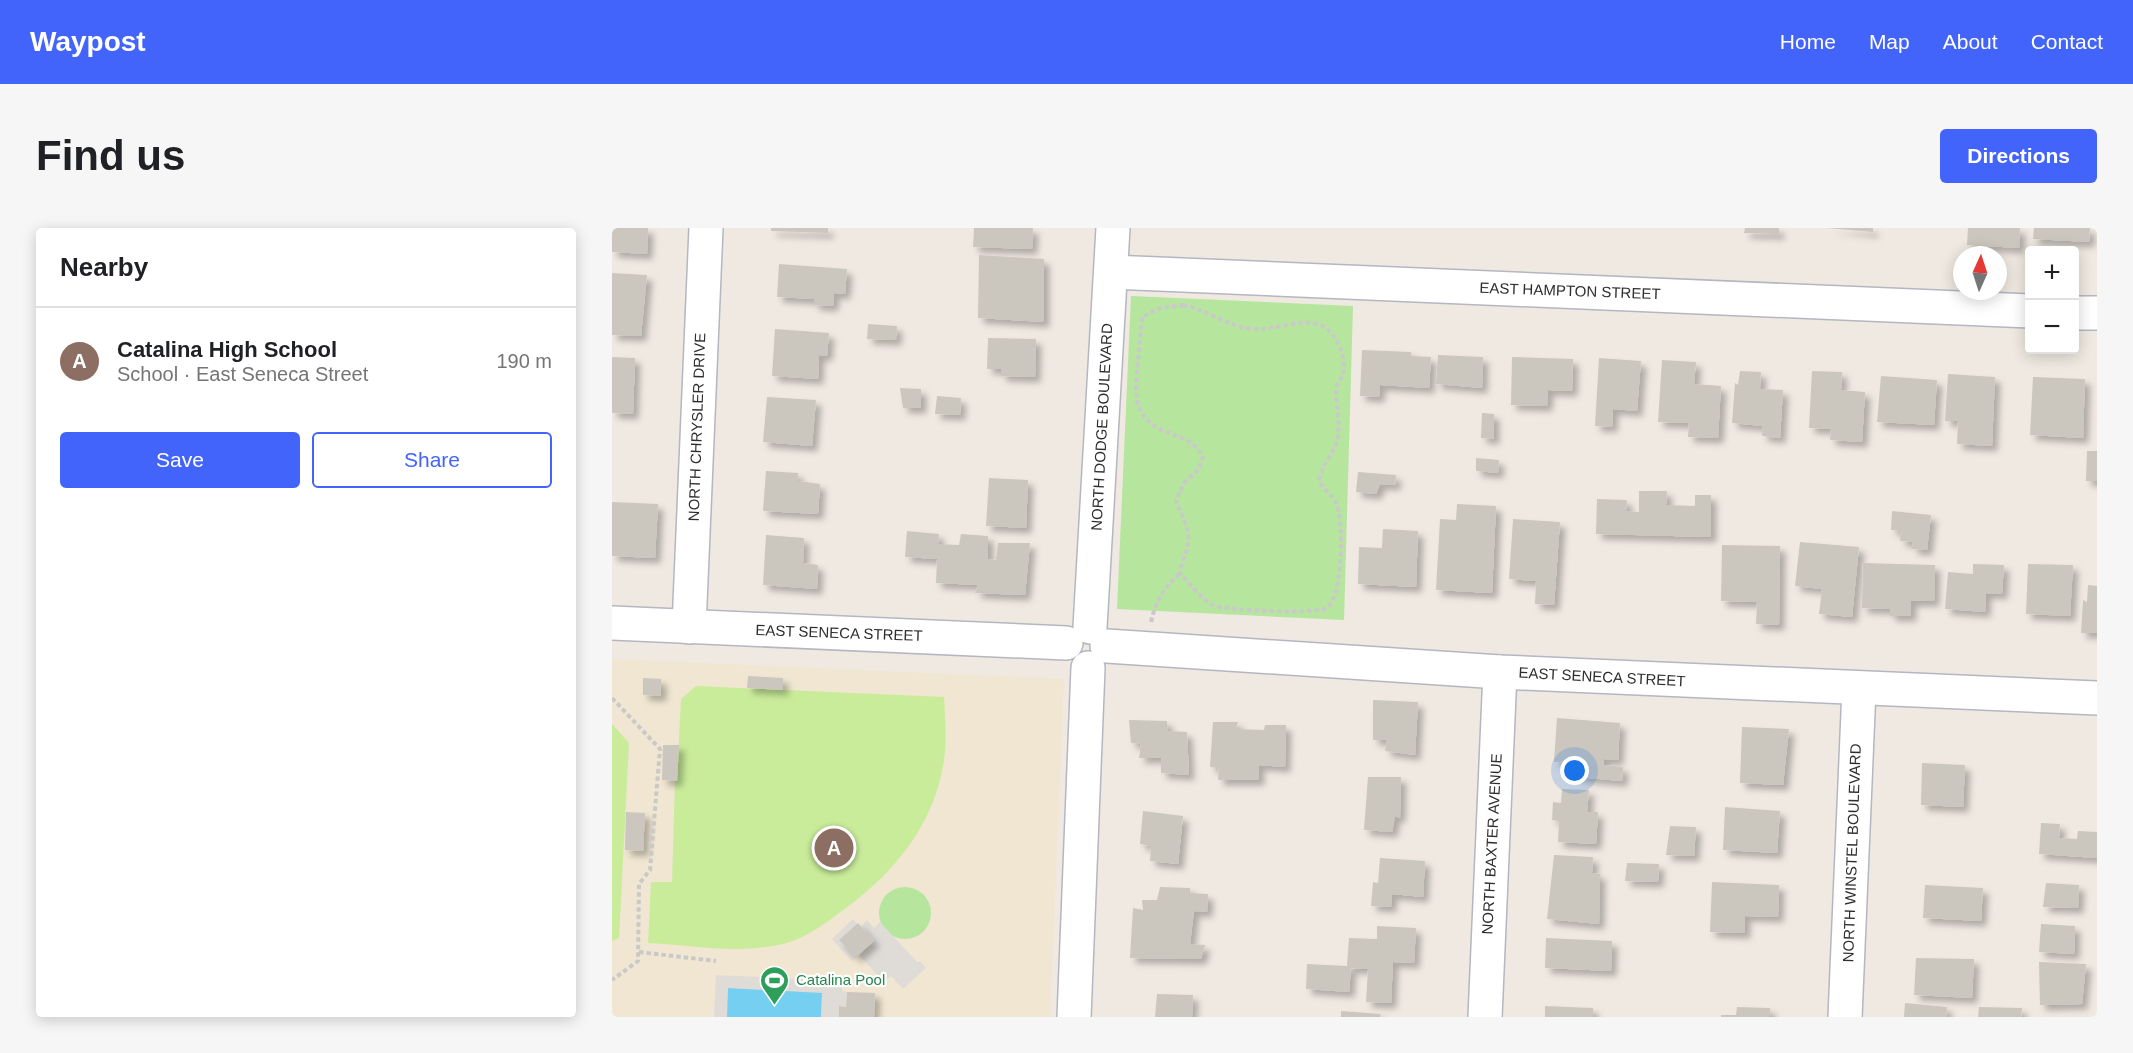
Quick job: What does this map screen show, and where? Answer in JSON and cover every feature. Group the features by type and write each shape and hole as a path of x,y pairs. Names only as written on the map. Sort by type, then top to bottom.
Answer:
{"street":[{"name":"NORTH CHRYSLER DRIVE","path":"689,627 706,228"},
{"name":"NORTH DODGE BOULEVARD","path":"1074,1017 1088,646 1113,228"},
{"name":"EAST HAMPTON STREET","path":"1111,272 2025,311"},
{"path":"2079,313 2097,314"},
{"name":"EAST SENECA STREET","path":"612,623 1145,649 1500,672 2097,698"},
{"name":"NORTH BAXTER AVENUE","path":"1485,1017 1500,672"},
{"name":"NORTH WINSTEL BOULEVARD","path":"1845,1017 1859,689"}],"path":[{"path":"1145,649 1155,604 1163,588 1180,573 1181,560 1188,544 1187,528 1176,501 1185,483 1198,470 1203,458 1199,449 1184,439 1154,428 1144,418 1137,402 1142,317 1160,308 1183,305 1200,309 1237,326 1256,329 1302,323 1318,324 1334,336 1341,348 1343,374 1336,388 1339,411 1338,438 1334,453 1320,471 1319,481 1336,502 1341,525 1338,592 1328,608 1316,611 1233,609 1214,605 1180,573"},
{"path":"612,698 660,748 650,870 639,884 638,961 612,980"},
{"path":"639,952 716,961"}],"shaded area":[{"path":"612,659 1064,679 1050,1017 612,1017"},
{"path":"853,919 860,927 867,920 874,928 880,922 917,962 920,961 926,968 903,989 891,976 884,982 859,955 852,961 832,939"},
{"path":"716,975 843,981 842,991 847,992 846,1007 840,1006 839,1017 821,1017 822,994 729,988 727,1017 714,1017"}],"green space":[{"path":"1131,296 1353,306 1344,620 1117,609"},
{"path":"696,686 944,697 946,737 944,760 932,805 922,825 910,844 881,879 824,924 792,941 748,949 648,943 651,882 672,882 675,780 677,780 681,699"},
{"path":"612,724 629,743 619,938 612,941"},
{"path":"905,887 919,891 927,899 931,913 927,927 919,935 905,939 891,935 883,927 879,913 883,899 891,891"}],"water":[{"name":"Catalina Pool","path":"728,988 822,993 821,1017 727,1017"}],"building":[{"path":"612,228 648,228 647,254 612,252"},
{"path":"771,228 828,228 828,233 771,231"},
{"path":"974,228 1033,228 1032,249 973,247"},
{"path":"1745,228 1779,228 1779,234 1744,233"},
{"path":"1827,228 1873,228 1873,232"},
{"path":"1968,228 2020,228 2019,248 1967,245"},
{"path":"2034,228 2090,228 2089,242 2033,239"},
{"path":"979,255 1044,259 1044,322 978,318"},
{"path":"779,264 847,269 845,294 834,293 833,306 814,305 814,299 777,297"},
{"path":"612,273 647,275 641,336 612,335"},
{"path":"868,324 897,326 896,340 867,339"},
{"path":"775,329 829,333 827,356 819,355 818,379 772,376"},
{"path":"988,338 1036,339 1035,377 1001,376 1001,369 987,369"},
{"path":"1362,350 1411,352 1411,356 1431,357 1429,388 1380,385 1379,397 1360,396"},
{"path":"1438,355 1483,357 1482,388 1436,384"},
{"path":"612,357 635,358 633,414 612,413"},
{"path":"1512,357 1573,359 1572,391 1548,390 1547,406 1511,405"},
{"path":"1599,358 1641,361 1637,411 1613,409 1612,427 1595,426"},
{"path":"1662,360 1696,362 1694,384 1721,386 1718,438 1688,437 1689,423 1658,422"},
{"path":"1740,371 1761,372 1760,389 1783,390 1780,438 1762,436 1763,426 1732,423 1735,383 1738,385"},
{"path":"1812,371 1842,372 1841,390 1865,392 1862,442 1830,440 1831,429 1809,428"},
{"path":"1948,374 1995,377 1992,446 1957,444 1958,421 1945,421"},
{"path":"1881,376 1937,380 1934,425 1877,422"},
{"path":"2033,377 2085,379 2083,438 2030,435"},
{"path":"900,388 921,389 921,408 903,408"},
{"path":"937,396 961,398 960,415 935,414"},
{"path":"767,397 816,400 812,446 763,442"},
{"path":"1482,413 1494,414 1494,439 1481,438"},
{"path":"2087,451 2097,451 2097,481 2086,481"},
{"path":"1476,458 1499,460 1498,473 1476,471"},
{"path":"766,471 798,473 798,481 820,484 818,514 763,511"},
{"path":"1358,472 1396,475 1395,485 1380,484 1376,494 1356,492"},
{"path":"989,478 1028,480 1026,528 986,526"},
{"path":"1639,491 1667,491 1666,505 1695,506 1695,495 1711,495 1711,537 1596,534 1597,499 1627,500 1626,511 1639,512"},
{"path":"612,502 658,504 655,558 612,556"},
{"path":"1457,504 1496,506 1492,593 1436,590 1440,519 1456,520"},
{"path":"1892,511 1931,515 1927,550 1912,549 1913,542 1900,541 1901,531 1891,530"},
{"path":"1513,519 1560,522 1554,605 1535,604 1536,581 1509,579"},
{"path":"1383,529 1418,531 1416,587 1358,584 1359,547 1382,548"},
{"path":"907,531 939,534 938,544 959,545 961,534 988,536 988,559 996,560 998,543 1030,543 1025,595 975,593 978,585 936,583 937,559 905,557"},
{"path":"766,535 804,538 803,563 818,565 817,589 763,585"},
{"path":"1800,542 1859,547 1852,617 1819,614 1822,589 1795,586"},
{"path":"1722,545 1780,546 1779,625 1756,624 1757,602 1721,601"},
{"path":"1863,563 1935,565 1934,601 1911,601 1911,616 1890,616 1890,609 1862,608"},
{"path":"1973,564 2004,565 2002,594 1986,593 1985,612 1945,609 1948,572 1973,574"},
{"path":"2028,564 2073,565 2070,616 2026,614"},
{"path":"2088,585 2097,586 2097,633 2081,633 2083,600 2087,602"},
{"path":"748,676 783,678 783,690 747,688"},
{"path":"643,678 661,679 661,696 643,695"},
{"path":"1373,700 1418,702 1415,755 1385,751 1387,740 1373,740"},
{"path":"1557,718 1620,723 1618,760 1604,759 1604,765 1623,767 1622,781 1576,777 1577,763 1554,762"},
{"path":"1129,720 1167,721 1168,731 1187,732 1189,775 1161,773 1161,758 1139,758 1141,744 1131,743"},
{"path":"1213,722 1238,722 1236,729 1264,730 1265,725 1286,725 1285,767 1259,765 1259,780 1218,780 1219,768 1210,767"},
{"path":"1742,727 1789,729 1783,785 1740,783"},
{"path":"663,745 679,745 677,781 662,780"},
{"path":"1922,763 1965,765 1963,807 1921,805"},
{"path":"1368,777 1401,777 1400,818 1395,816 1392,832 1364,830"},
{"path":"1562,789 1589,790 1587,812 1598,812 1596,844 1558,842 1559,821 1552,820 1553,802 1561,803"},
{"path":"1725,807 1780,811 1777,853 1723,850"},
{"path":"1143,811 1183,816 1178,864 1150,861 1151,846 1140,844"},
{"path":"626,812 645,813 643,851 625,850"},
{"path":"2041,823 2060,824 2059,838 2077,839 2078,831 2097,832 2097,858 2039,854"},
{"path":"1670,826 1696,827 1694,856 1666,855"},
{"path":"1554,855 1593,857 1592,873 1600,874 1599,924 1547,919"},
{"path":"1380,858 1425,861 1423,897 1392,894 1391,907 1371,906 1373,882 1378,883"},
{"path":"1627,863 1659,864 1658,882 1625,881"},
{"path":"1712,882 1779,885 1778,917 1745,916 1745,933 1710,932"},
{"path":"2046,883 2079,885 2078,908 2043,907"},
{"path":"1925,885 1983,888 1981,921 1923,918"},
{"path":"1160,887 1190,888 1190,893 1208,894 1207,912 1194,911 1190,944 1205,945 1201,959 1130,958 1133,908 1143,910 1142,900 1157,900"},
{"path":"858,923 874,941 856,957 839,940"},
{"path":"2041,924 2075,926 2074,954 2039,952"},
{"path":"1377,926 1416,928 1414,963 1393,962 1391,1003 1366,1002 1368,969 1351,968 1349,992 1306,989 1307,964 1347,966 1349,938 1377,939"},
{"path":"1546,938 1612,941 1611,971 1545,968"},
{"path":"1916,958 1974,959 1972,998 1914,995"},
{"path":"2039,962 2086,964 2082,1004 2040,1005"},
{"path":"847,992 875,993 874,1017 839,1017 839,1006 846,1007"},
{"path":"1157,994 1193,995 1192,1017 1155,1017"},
{"path":"1905,1003 1947,1007 1946,1017 1904,1017"},
{"path":"1545,1006 1593,1008 1593,1017 1545,1017"},
{"path":"1737,1007 1770,1008 1770,1017 1721,1017 1721,1015 1736,1015"},
{"path":"1979,1007 2022,1008 2021,1017 1978,1017"},
{"path":"1341,1011 1381,1014 1380,1017 1341,1017"}],"place":[{"name":"Catalina High School","path":"834,848"},
{"name":"Catalina Pool","path":"775,1006"}]}
